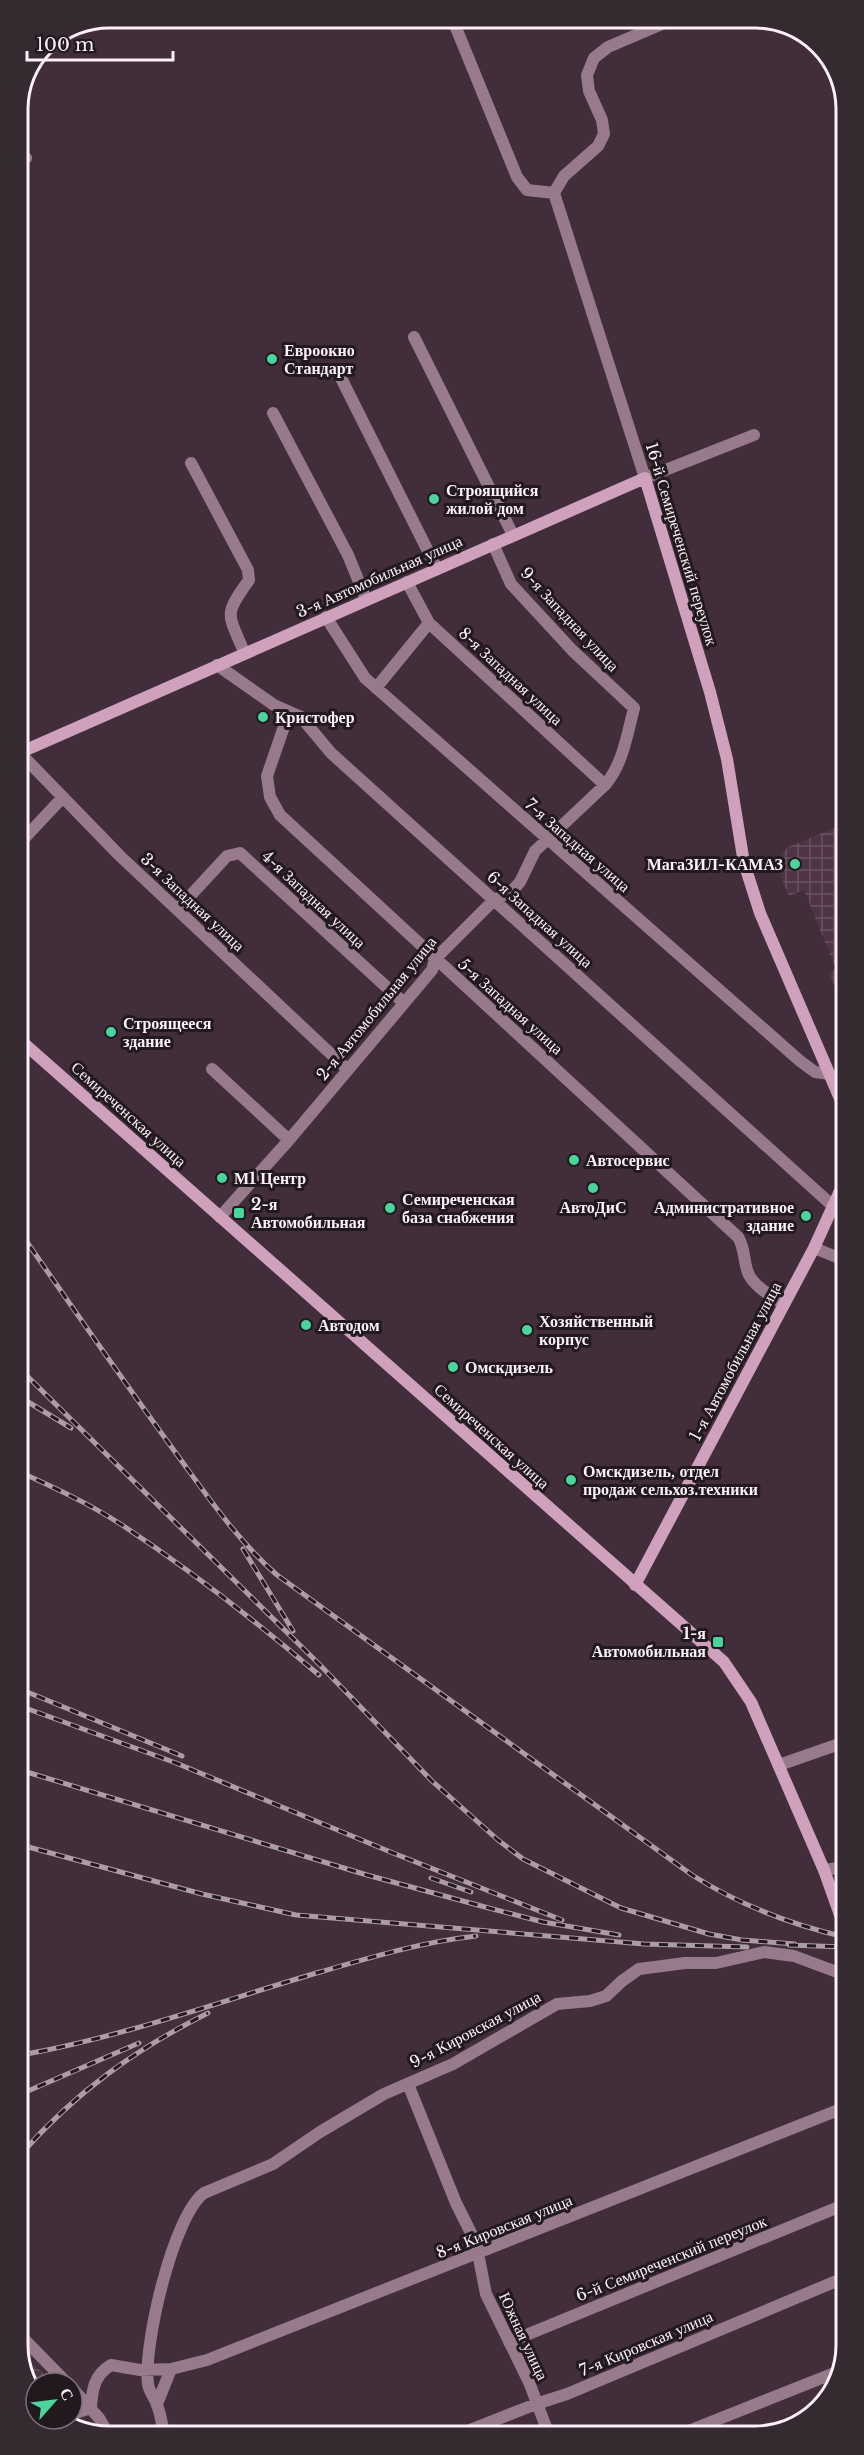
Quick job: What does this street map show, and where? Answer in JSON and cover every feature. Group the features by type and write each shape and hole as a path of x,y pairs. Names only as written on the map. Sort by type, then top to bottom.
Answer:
{"street":[{"path":"456,29 517,177 527,190 554,193 564,176 598,146 604,134 602,120 589,91 587,75 594,58 608,47 650,29"},
{"name":"16-й Семиреченский переулок","path":"554,193 645,478 720,728 744,862 760,913 836,1089"},
{"path":"414,337 513,535"},
{"path":"341,378 437,569"},
{"path":"273,413 348,555 366,599"},
{"name":"3-я Автомобильная улица","path":"29,749 513,535 645,478 754,435"},
{"path":"191,463 248,570 249,580 231,606 229,616 244,652"},
{"name":"9-я Западная улица","path":"493,544 511,584 572,650 634,708"},
{"name":"8-я Западная улица","path":"407,582 429,623 605,785"},
{"name":"7-я Западная улица","path":"326,617 365,678 376,688 800,1061 816,1072 830,1074"},
{"path":"376,688 429,623"},
{"name":"6-я Западная улица","path":"217,665 274,705 301,717 331,753 834,1207"},
{"name":"2-я Автомобильная улица","path":"220,1217 289,1140 432,970 435,959 494,900 512,891 520,882 535,851 546,838 614,775 621,759 634,708"},
{"name":"5-я Западная улица","path":"289,712 267,776 270,797 280,815 738,1237 745,1248 749,1274 760,1288 783,1304"},
{"name":"3-я Западная улица","path":"29,762 120,856 348,1070"},
{"path":"29,833 63,797"},
{"name":"4-я Западная улица","path":"178,909 226,856 240,853 404,1003"},
{"name":"Семиреченская улица","path":"29,1047 711,1650 733,1672 751,1702 824,1870 836,1904"},
{"path":"212,1069 289,1140"},
{"name":"1-я Автомобильная улица","path":"635,1585 814,1248 836,1202"},
{"path":"814,1248 836,1257"},
{"path":"779,1765 836,1745"},
{"path":"824,1870 836,1868"},
{"name":"9-я Кировская улица","path":"149,2370 151,2334 161,2290 187,2214 196,2199 204,2193 273,2164 368,2103 453,2064 556,2004 590,2001 606,1996 639,1969 685,1963 716,1963 764,1952 794,1956 836,1972"},
{"name":"Южная улица","path":"408,2084 456,2203 480,2253 486,2294 529,2382 545,2426"},
{"name":"8-я Кировская улица","path":"91,2408 95,2383 104,2369 111,2366 149,2370 171,2369 207,2360 836,2111"},
{"name":"6-й Семиреченский переулок","path":"509,2343 836,2208"},
{"name":"7-я Кировская улица","path":"480,2426 567,2394 836,2281"},
{"path":"29,2344 55,2371"},
{"path":"157,2404 171,2369"},
{"path":"149,2370 148,2388 157,2404 162,2426"},
{"path":"701,2426 830,2375"},
{"path":"84,2401 103,2426"},
{"path":"84,2410 91,2408"}],"shaded area":[{"path":"836,827 836,969 804,890 789,896 775,862 788,847"},
{"path":"836,969 836,984 834,985 829,972"},
{"path":"30,2361 41,2371 33,2371"}],"railway":[{"path":"29,1245 212,1503 249,1548 277,1575 692,1875 766,1912 836,1935"},
{"path":"29,1378 320,1665 432,1781 498,1840 523,1859 621,1908 709,1934 742,1940 795,1944"},
{"path":"29,1402 71,1428"},
{"path":"29,1476 97,1510 147,1542 223,1597 319,1675"},
{"path":"243,1549 293,1631"},
{"path":"29,1693 182,1756"},
{"path":"29,1709 176,1763 562,1920"},
{"path":"29,1773 367,1875 543,1922 619,1935"},
{"path":"29,1847 202,1894 296,1915 644,1944 747,1947"},
{"path":"431,1878 471,1892"},
{"path":"29,2053 97,2039 378,1956 436,1942 476,1936"},
{"path":"789,1945 836,1947"},
{"path":"29,2146 63,2111 107,2074 155,2042 208,2013"},
{"path":"29,2091 139,2043"}],"place":[{"name":"Евроокно Стандарт","path":"272,359"},
{"name":"Строящийся жилой дом","path":"434,499"},
{"name":"Кристофер","path":"263,717"},
{"name":"МагаЗИЛ-КАМАЗ","path":"795,864"},
{"name":"Строящееся здание","path":"111,1032"},
{"name":"Автосервис","path":"574,1160"},
{"name":"М1 Центр","path":"222,1178"},
{"name":"АвтоДиС","path":"593,1188"},
{"name":"Семиреченская база снабжения","path":"390,1208"},
{"name":"2-я Автомобильная","path":"239,1213"},
{"name":"Административное здание","path":"806,1216"},
{"name":"Автодом","path":"306,1325"},
{"name":"Хозяйственный корпус","path":"527,1330"},
{"name":"Омскдизель","path":"453,1367"},
{"name":"Омскдизель, отдел продаж сельхоз.техники","path":"571,1480"},
{"name":"1-я Автомобильная","path":"718,1642"}]}
